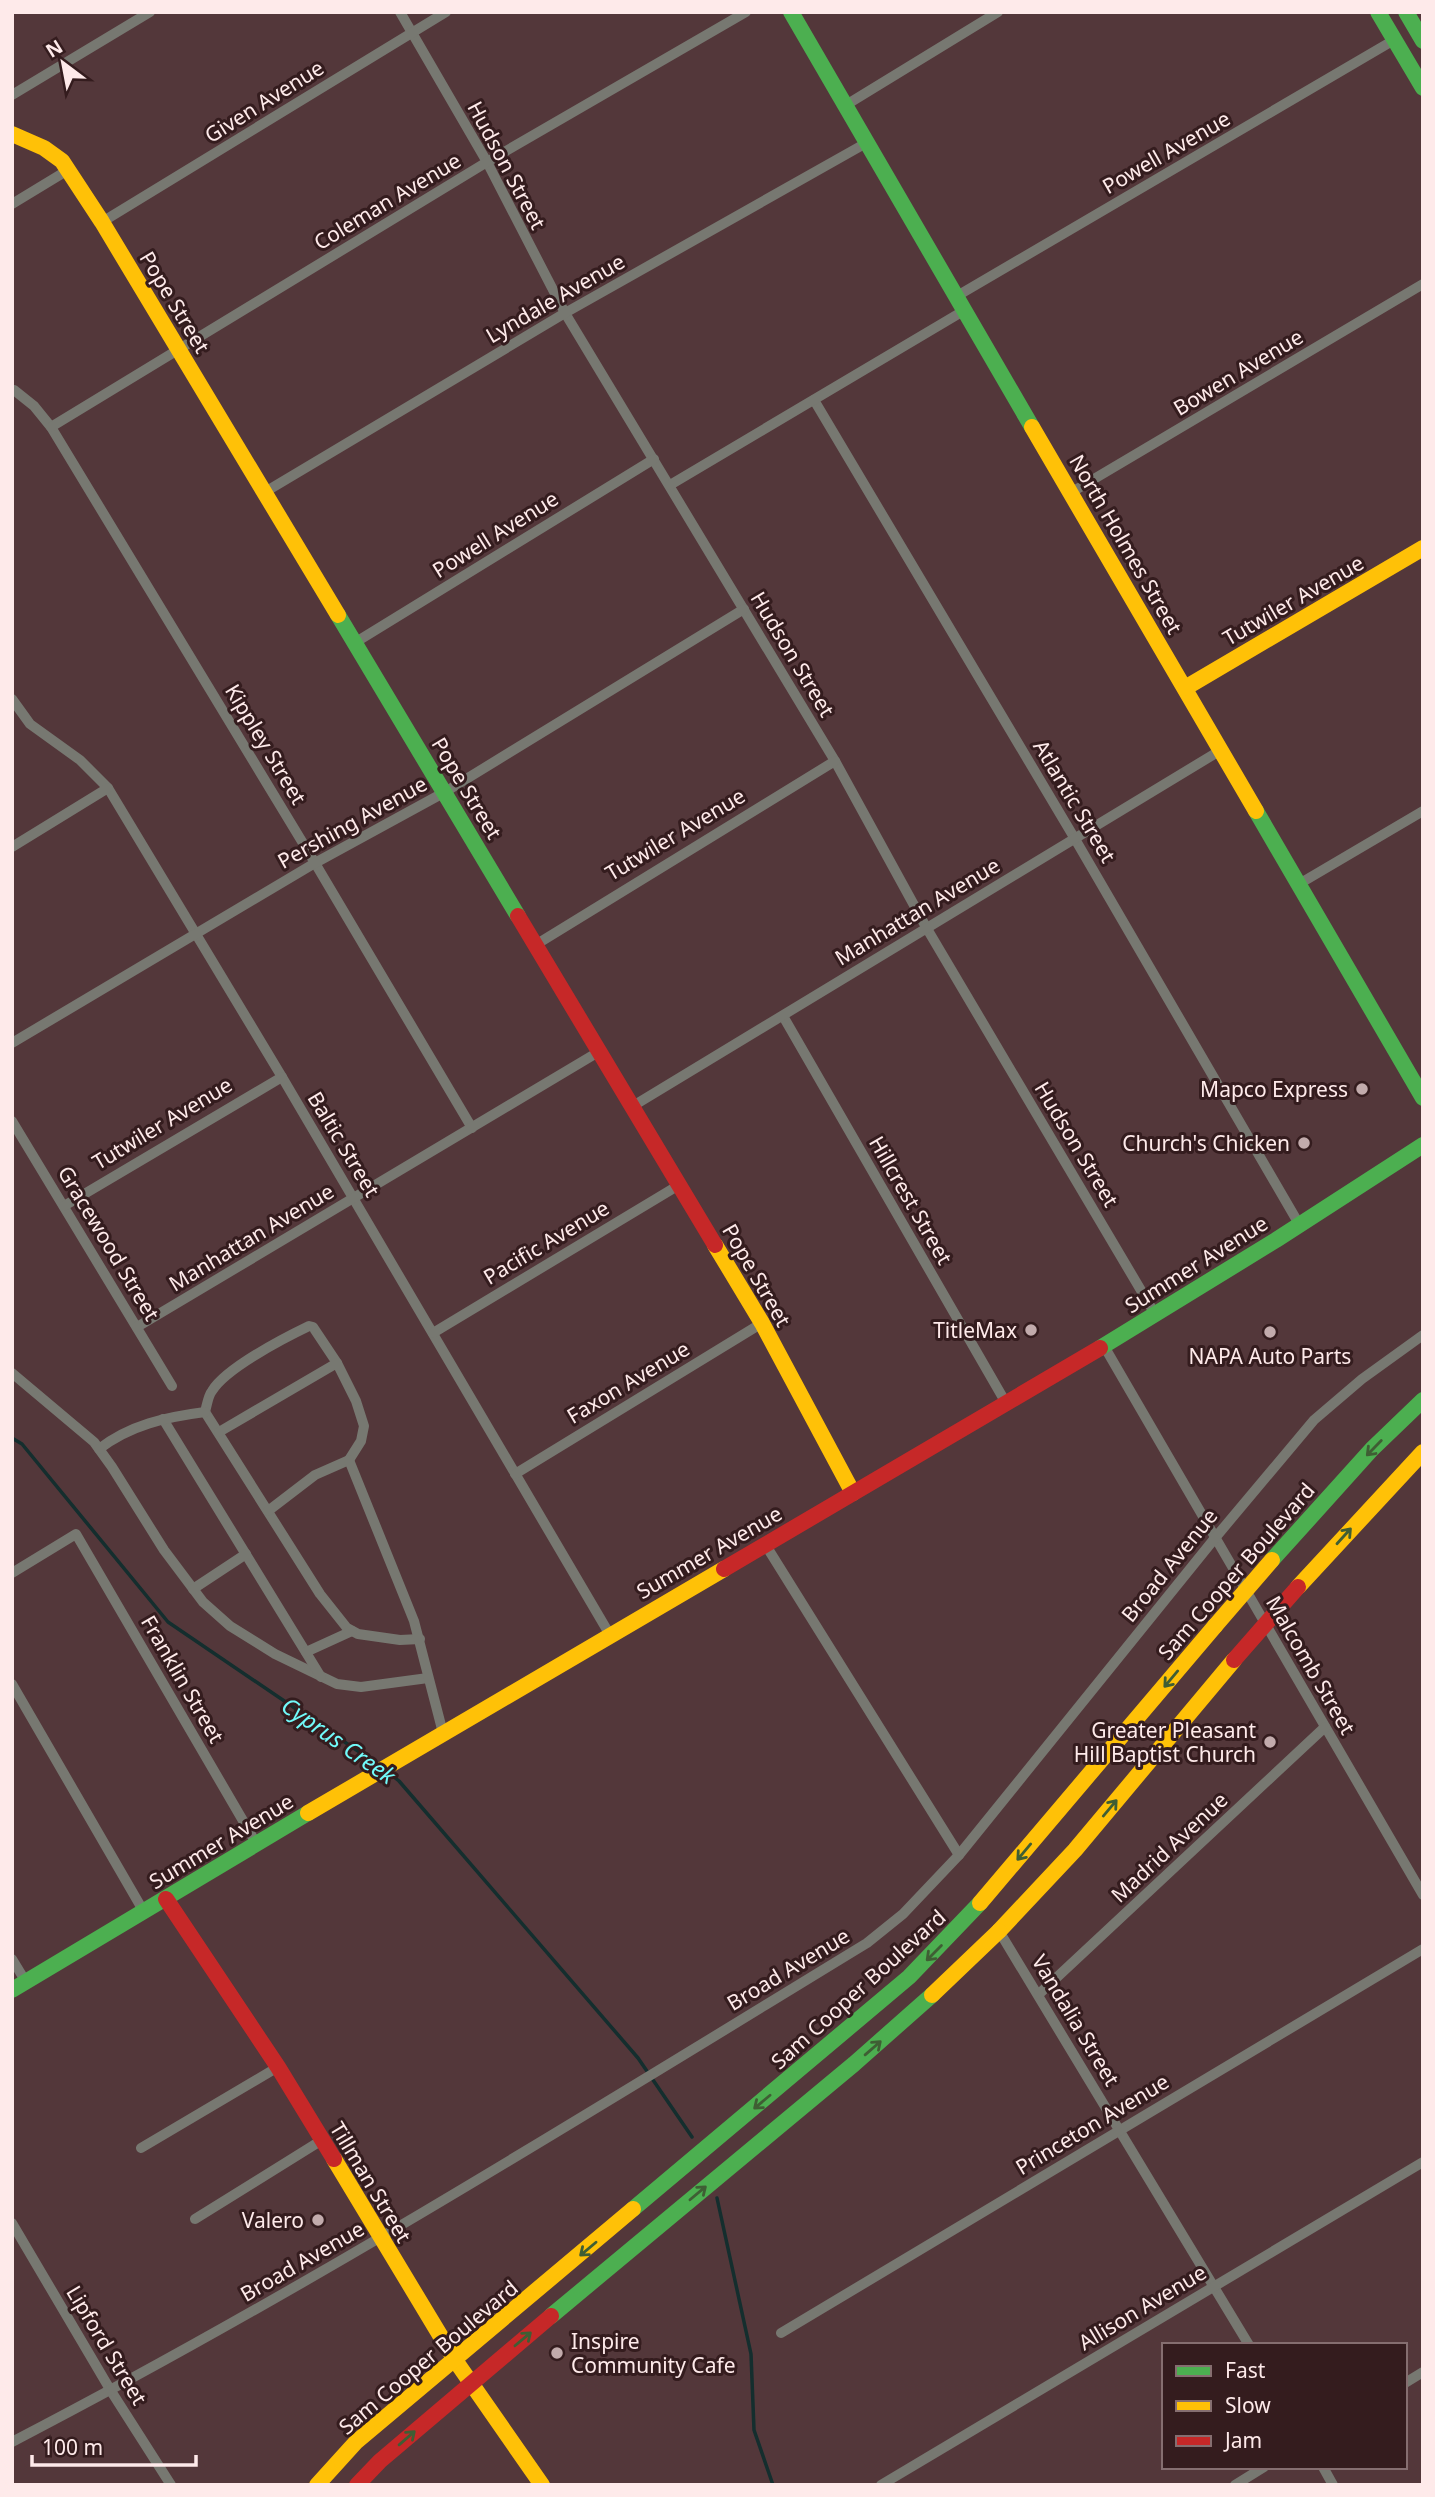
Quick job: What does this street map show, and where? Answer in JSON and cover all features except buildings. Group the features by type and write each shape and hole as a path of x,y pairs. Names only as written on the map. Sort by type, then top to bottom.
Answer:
{"main road":[{"name":"North Holmes Street","path":"791,12 1423,1098"},
{"path":"1378,12 1423,88"},
{"path":"1406,12 1420,30"},
{"name":"Pope Street","path":"12,134 53,154 68,170 102,222 762,1323 853,1493"},
{"name":"Tutwiler Avenue","path":"1185,688 1423,548"},
{"name":"Summer Avenue","path":"19,1986 256,1843 1104,1346 1423,1144"},
{"name":"Sam Cooper Boulevard","path":"317,2485 356,2442 909,1977 980,1903 1272,1560 1372,1449 1423,1400"},
{"path":"357,2485 471,2382 854,2064 960,1970 1075,1850 1234,1660 1423,1452"},
{"name":"Tillman Street","path":"166,1899 278,2067 455,2360 542,2485"}],"street":[{"path":"12,95 150,12"},
{"name":"Hudson Street","path":"400,12 486,162 565,313 835,761 926,928 1155,1314"},
{"name":"Given Avenue","path":"102,222 446,12"},
{"name":"Coleman Avenue","path":"51,428 486,162 747,12"},
{"path":"846,104 998,12"},
{"name":"Powell Avenue","path":"670,485 814,400 961,303 1394,40"},
{"name":"Lyndale Avenue","path":"265,492 565,313 868,142"},
{"path":"12,204 68,170"},
{"name":"Bowen Avenue","path":"1072,492 1423,285"},
{"name":"Kippley Street","path":"14,390 34,406 51,428 472,1128"},
{"name":"Atlantic Street","path":"814,400 1300,1224"},
{"name":"Powell Avenue","path":"356,642 654,459"},
{"name":"Pershing Avenue","path":"12,1043 194,933 445,792 744,610"},
{"name":"Baltic Street","path":"12,699 30,724 80,760 108,788 354,1198 610,1635"},
{"name":"Manhattan Avenue","path":"633,1106 1221,750"},
{"name":"Tutwiler Avenue","path":"537,944 835,761"},
{"path":"12,847 108,788"},
{"path":"1299,884 1423,811"},
{"name":"Hillcrest Street","path":"783,1016 1006,1403"},
{"name":"Manhattan Avenue","path":"137,1327 600,1051"},
{"name":"Tutwiler Avenue","path":"64,1206 282,1077"},
{"name":"Gracewood Street","path":"12,1121 172,1386"},
{"name":"Pacific Avenue","path":"433,1333 679,1185"},
{"name":"Faxon Avenue","path":"515,1474 762,1323"},
{"path":"205,1412 211,1392 221,1380 273,1345 309,1326 313,1327 337,1363 356,1401 364,1426 361,1441 348,1460 315,1475 268,1511"},
{"name":"Broad Avenue","path":"12,2442 111,2391 380,2239 867,1943 903,1914 959,1855 1314,1420 1362,1379 1423,1335"},
{"name":"Malcomb Street","path":"1104,1346 1423,1895"},
{"path":"219,1432 337,1363"},
{"path":"12,1373 99,1449 164,1550 203,1602 230,1626 275,1654 337,1684 361,1687 428,1678"},
{"path":"99,1449 119,1434 163,1419 205,1412"},
{"path":"205,1412 320,1594 347,1628 358,1634 400,1640 420,1639"},
{"path":"163,1419 321,1677"},
{"path":"348,1460 420,1639 443,1733"},
{"name":"Franklin Street","path":"12,1573 76,1534 256,1843"},
{"path":"765,1544 959,1855"},
{"path":"193,1589 246,1554"},
{"path":"306,1652 352,1630"},
{"path":"12,1684 144,1912"},
{"name":"Madrid Avenue","path":"1039,1994 1325,1727"},
{"name":"Vandalia Street","path":"999,1931 1248,2343"},
{"name":"Princeton Avenue","path":"781,2333 1423,1950"},
{"path":"12,1959 19,1986"},
{"path":"141,2148 278,2067"},
{"path":"195,2219 323,2140"},
{"name":"Allison Avenue","path":"881,2485 1423,2162"},
{"name":"Lipford Street","path":"12,2223 111,2391 171,2485"},
{"path":"1419,2374 1423,2388"},
{"path":"1234,2485 1261,2469"},
{"path":"1324,2469 1333,2485"}],"waterway":[{"name":"Cyprus Creek","path":"12,1438 22,1444 168,1622 377,1764"},
{"name":"Cyprus Creek","path":"389,1773 399,1781 638,2058 692,2137"},
{"path":"717,2198 751,2354 754,2430 773,2485"}],"traffic: fast":[{"path":"791,12 1032,427"},
{"path":"1378,12 1423,88"},
{"path":"1406,12 1423,41"},
{"path":"338,615 518,916"},
{"path":"1256,811 1423,1098"},
{"path":"1100,1348 1276,1240 1423,1145"},
{"path":"1272,1560 1372,1449 1423,1400"},
{"path":"12,1990 308,1813"},
{"path":"633,2209 909,1977 980,1903"},
{"path":"551,2316 854,2064 932,1995"}],"traffic: slow":[{"path":"12,134 44,148 62,161 102,222 338,615"},
{"path":"1032,427 1256,811"},
{"path":"1185,688 1423,548"},
{"path":"715,1245 762,1323 853,1493"},
{"path":"1298,1587 1423,1452"},
{"path":"1215,1626 1272,1560"},
{"path":"308,1813 724,1569"},
{"path":"980,1903 1215,1626"},
{"path":"999,1931 1075,1850 1234,1660"},
{"path":"932,1995 999,1931"},
{"path":"334,2159 455,2360 542,2485"},
{"path":"317,2485 356,2442 633,2209"}],"traffic: jam":[{"path":"518,916 715,1245"},
{"path":"724,1569 1100,1348"},
{"path":"1234,1660 1298,1587"},
{"path":"166,1899 278,2067 334,2159"},
{"path":"357,2485 380,2461 551,2316"}],"place":[{"name":"Mapco Express","path":"1362,1089"},
{"name":"Church's Chicken","path":"1304,1143"},
{"name":"TitleMax","path":"1031,1330"},
{"name":"NAPA Auto Parts","path":"1270,1332"},
{"name":"Greater Pleasant Hill Baptist Church","path":"1270,1742"},
{"name":"Valero","path":"318,2220"},
{"name":"Inspire Community Cafe","path":"557,2353"}]}
